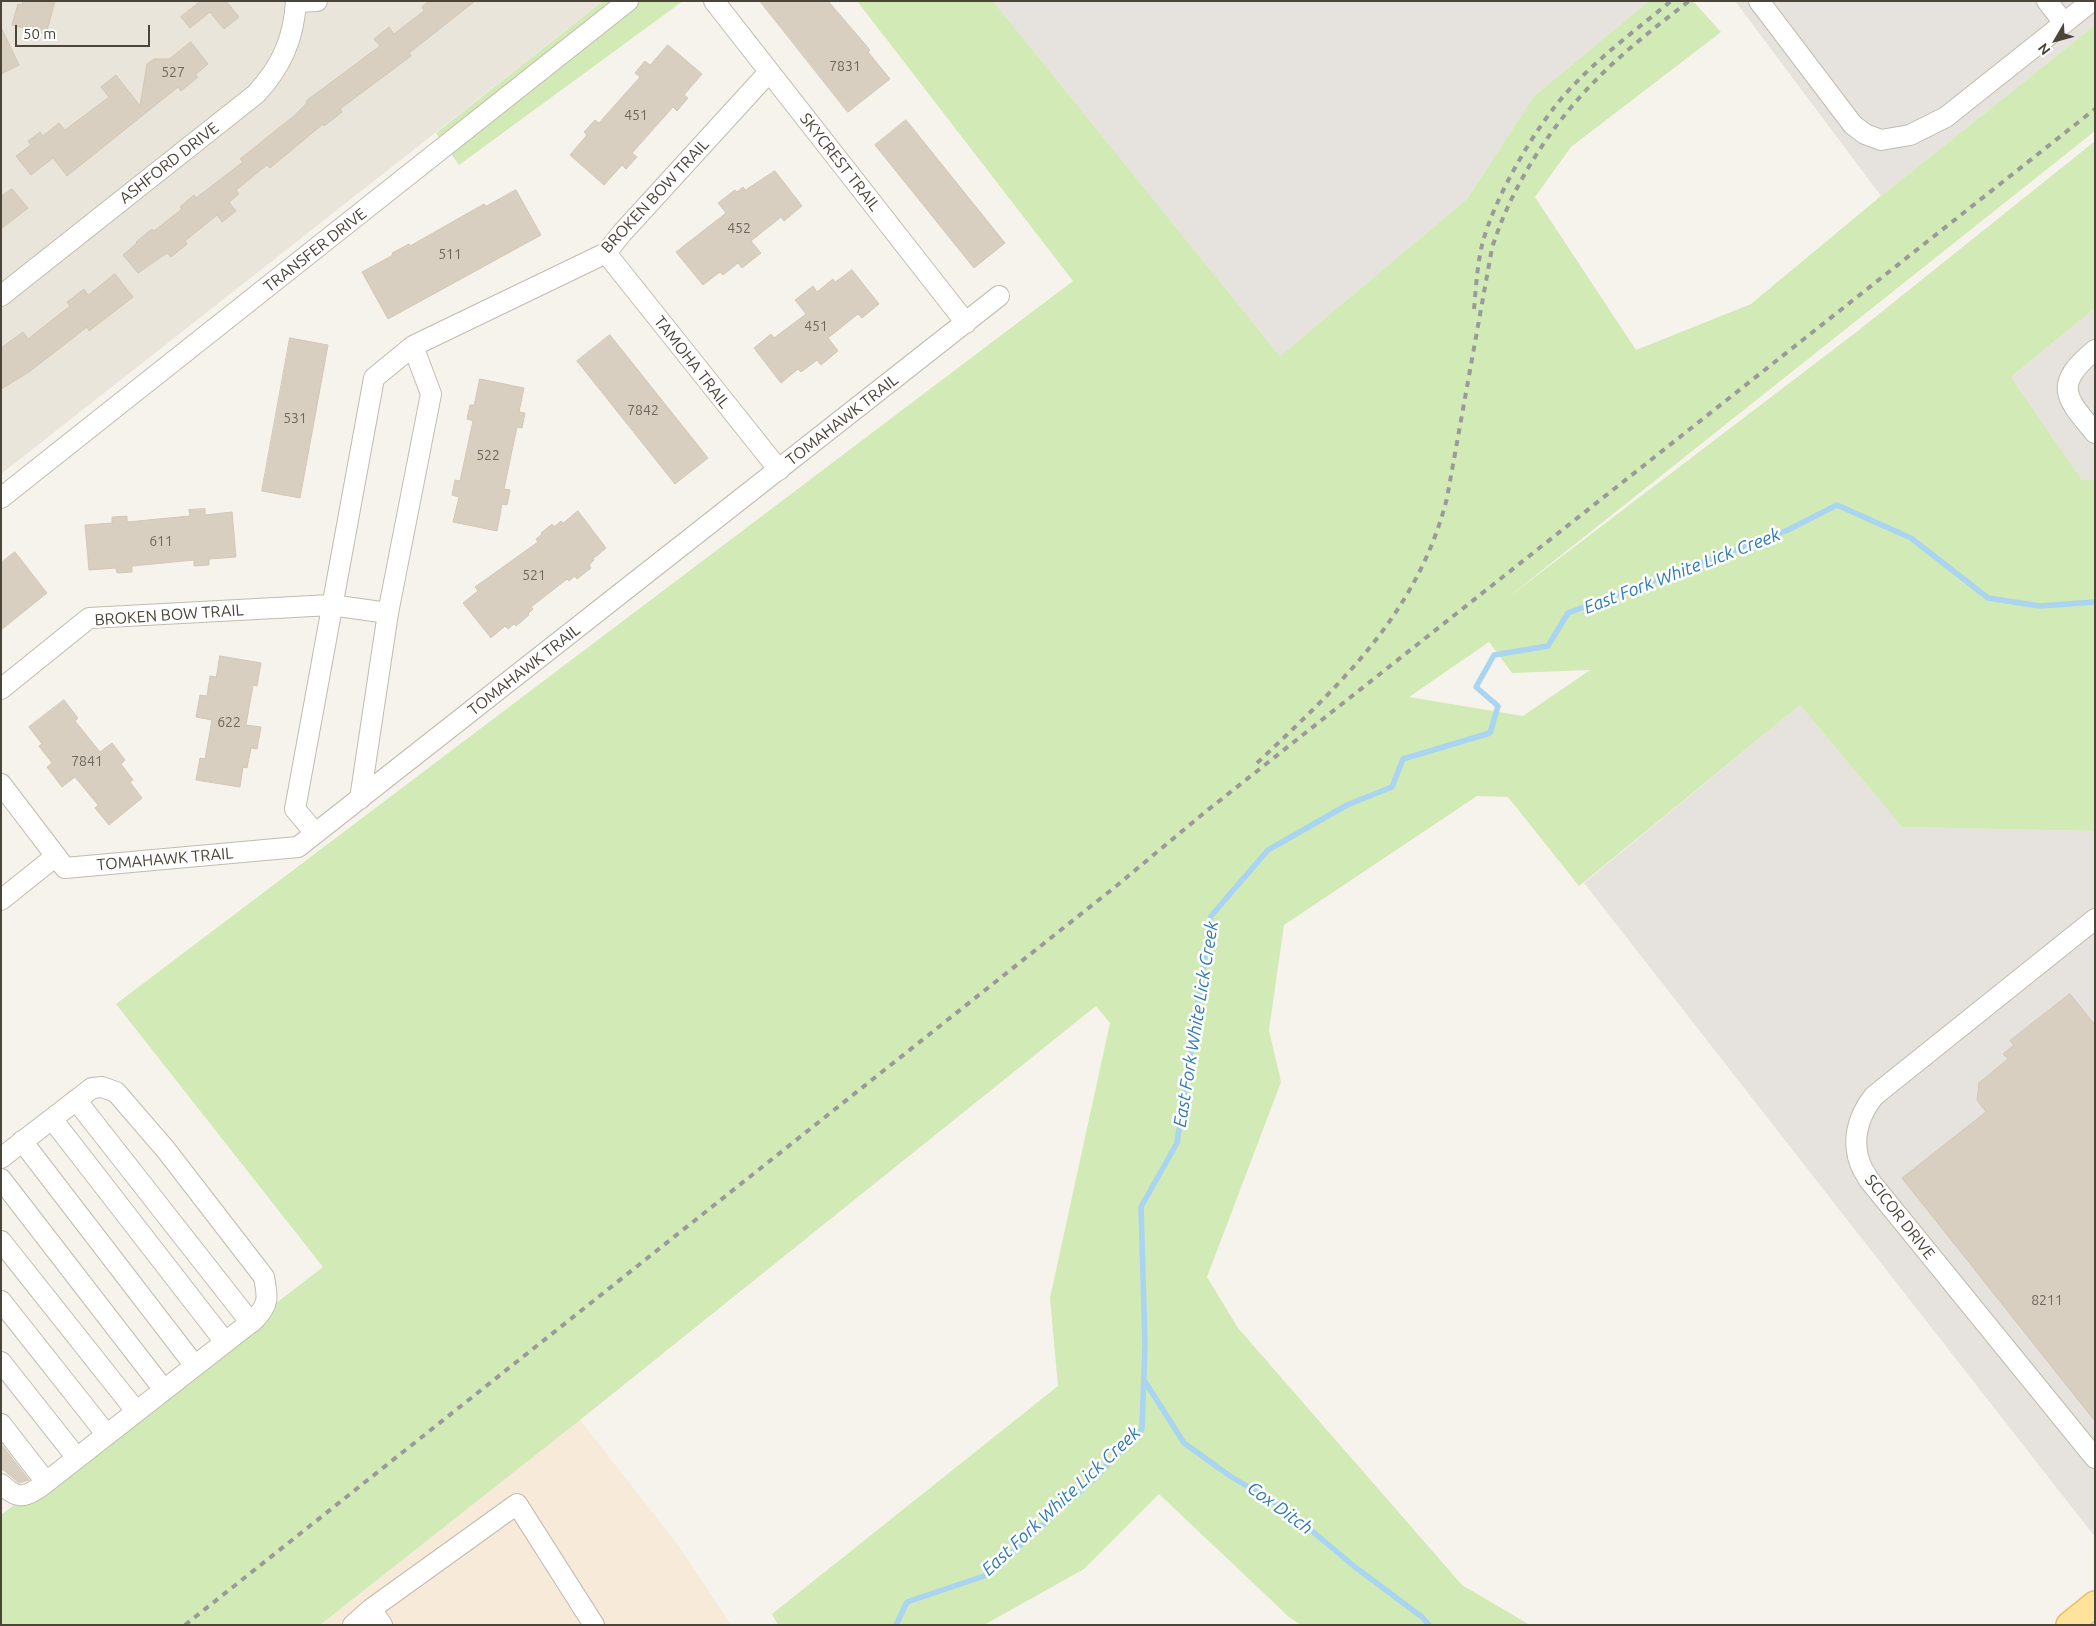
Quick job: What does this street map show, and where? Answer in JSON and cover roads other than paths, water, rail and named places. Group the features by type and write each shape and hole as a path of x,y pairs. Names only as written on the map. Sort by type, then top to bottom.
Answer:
{"main road":[{"path":"2069,1625 2095,1604"}],"street":[{"path":"296,2 317,1"},
{"name":"TRANSFER DRIVE","path":"1,498 628,1"},
{"name":"SKYCREST TRAIL","path":"714,1 966,323"},
{"path":"1759,1 1853,125 1865,134 1881,140 1910,135 1946,117 2092,1"},
{"path":"2047,1 2064,23"},
{"name":"ASHFORD DRIVE","path":"1,296 256,94 278,68 289,44 295,19 296,2"},
{"name":"BROKEN BOW TRAIL","path":"315,834 295,809 374,378 413,346 606,253 769,72"},
{"name":"TAMOHA TRAIL","path":"606,253 778,470"},
{"name":"TOMAHAWK TRAIL","path":"56,856 65,868 298,847 999,296"},
{"path":"360,799 388,613 431,394 413,346"},
{"path":"2095,350 2074,371 2067,388 2070,402 2095,433"},
{"name":"BROKEN BOW TRAIL","path":"1,689 90,618 331,605 388,613"},
{"path":"1,784 56,856 1,900"},
{"name":"SCICOR DRIVE","path":"2095,919 1874,1096 1859,1120 1856,1148 1862,1169 1869,1180 2095,1458"},
{"path":"1,1158 92,1088 102,1087 116,1092 166,1150 264,1277 267,1293 265,1307 251,1323 28,1496 20,1497 11,1494 1,1484"},
{"path":"76,1100 251,1323"},
{"path":"52,1118 225,1342"},
{"path":"22,1142 195,1366"},
{"path":"1,1179 164,1390"},
{"path":"1,1241 136,1411"},
{"path":"1,1301 106,1435"},
{"path":"1,1362 77,1458"},
{"path":"1,1424 46,1482"},
{"path":"353,1625 376,1617 517,1504 594,1625"}],"waterway":[{"name":"East Fork White Lick Creek","path":"896,1625 907,1602 987,1575 1096,1477 1142,1429 1145,1344 1141,1207 1177,1143 1211,916 1268,850 1347,805 1392,787 1403,759 1490,733 1498,706 1476,687 1494,655 1548,646 1568,613 1788,530 1837,505 1911,538 1988,598 2040,606 2095,602"},
{"name":"Cox Ditch","path":"1144,1380 1184,1443 1230,1476 1287,1510 1355,1567 1422,1617 1429,1625"}],"railway":[{"path":"1474,309 1479,261 1488,226 1506,185 1529,143 1568,91 1618,44 1671,1"},
{"path":"1257,763 1318,705 1346,675 1396,612 1417,577 1434,539 1447,498 1492,248 1500,225 1521,180 1548,137 1579,98 1618,59 1689,1"},
{"path":"185,1625 1115,887 1204,813 2095,109"}]}
